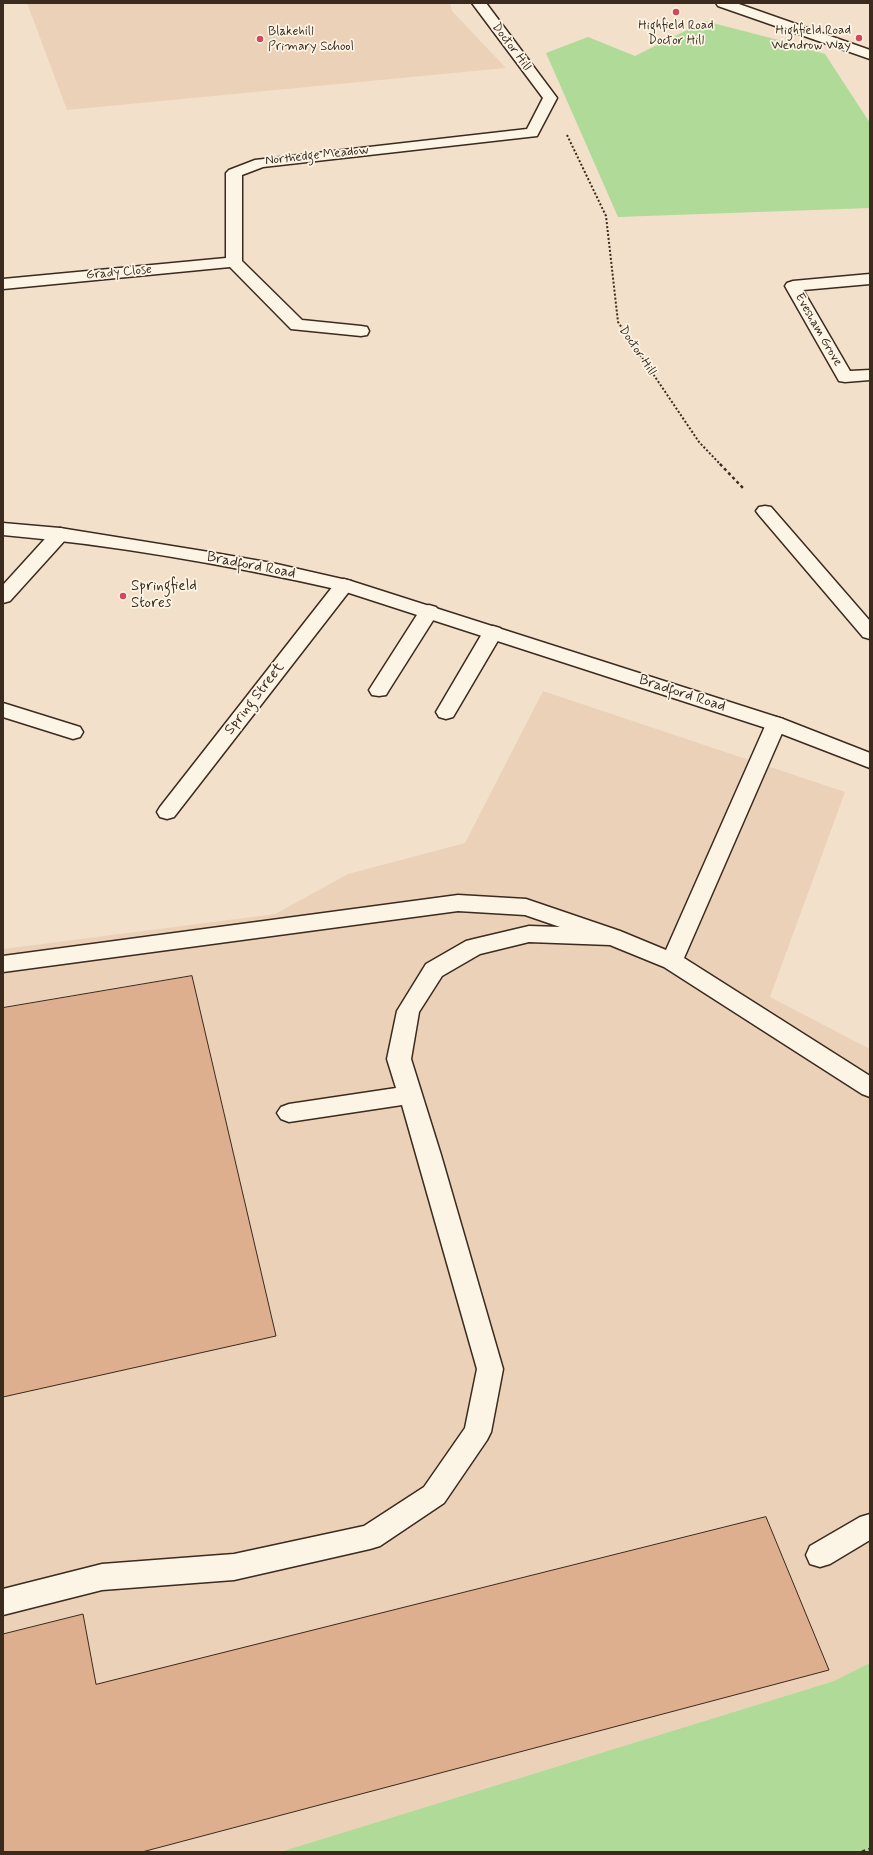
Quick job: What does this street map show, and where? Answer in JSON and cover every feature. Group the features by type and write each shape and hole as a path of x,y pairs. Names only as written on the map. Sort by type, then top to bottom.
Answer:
{"street":[{"name":"Doctor Hill","path":"478,3 550,98"},
{"path":"723,3 870,55"},
{"name":"Northedge Meadow","path":"234,262 234,173 260,162 532,133 550,98"},
{"path":"234,262 297,325 361,331"},
{"name":"Grady Close","path":"3,284 234,262"},
{"name":"Evesham Grove","path":"870,279 793,286 845,377 870,375"},
{"path":"765,511 870,633"},
{"name":"Bradford Road","path":"3,529 60,534 240,564 344,585 776,724 870,761"},
{"path":"3,597 60,534"},
{"name":"Spring Street","path":"167,812 344,585"},
{"path":"380,690 428,611"},
{"path":"446,712 493,632"},
{"path":"3,710 73,732"},
{"path":"672,961 776,724"},
{"path":"3,964 458,903 526,907 612,937 672,961 870,1088"},
{"path":"3,1602 102,1577 234,1567 370,1537 434,1495 478,1432 490,1369 400,1059 408,1011 434,970 474,947 529,934 612,937"},
{"path":"289,1113 411,1094"},
{"path":"820,1555 870,1526"}],"path":[{"name":"Doctor Hill","path":"550,98 606,216 618,322 699,442 765,511"},
{"path":"862,1852 870,1849"}],"shaded area":[{"name":"Blakehill Primary School","path":"27,3 450,3 452,11 506,68 67,110"},
{"path":"543,691 845,792 770,997 870,1049 870,1663 834,1681 280,1852 3,1852 3,949 275,914 348,874 465,843"}],"green space":[{"path":"705,21 786,42 825,54 870,123 870,208 618,217 546,53 588,37 635,56"},
{"path":"870,1663 870,1852 280,1852 834,1681"}],"building":[{"path":"192,976 276,1336 3,1397 3,1008"},
{"path":"766,1517 829,1670 142,1852 3,1852 3,1634 83,1614 96,1684"}],"place":[{"name":"Highfield Road Doctor Hill","path":"676,12"},
{"name":"Highfield Road Wendrow Way","path":"859,38"},
{"name":"Blakehill Primary School","path":"260,39"},
{"name":"Springfield Stores","path":"123,596"}]}
